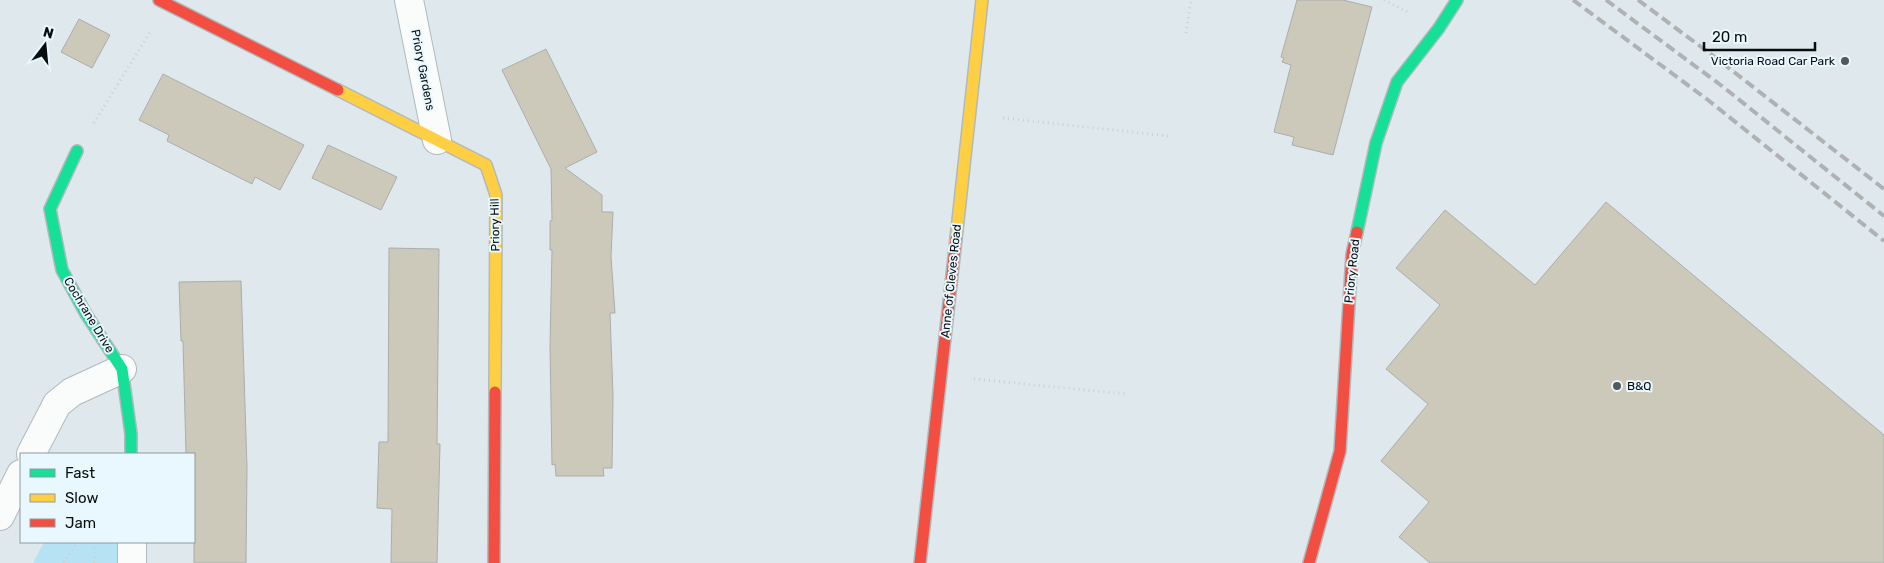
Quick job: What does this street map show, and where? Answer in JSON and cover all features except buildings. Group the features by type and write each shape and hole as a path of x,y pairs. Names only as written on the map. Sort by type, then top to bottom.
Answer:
{"street":[{"name":"Priory Gardens","path":"409,0 437,140"},
{"name":"Anne of Cleves Road","path":"920,563 982,0"},
{"name":"Priory Road","path":"1309,563 1340,451 1352,254 1376,143 1397,82 1458,0"},
{"name":"Priory Hill","path":"162,2 486,165 496,195 494,563"},
{"name":"Cochrane Drive","path":"77,151 50,209 62,270 86,314 122,369 131,434 131,453"},
{"path":"32,453 57,404 72,392 122,369"},
{"path":"0,516 20,476"},
{"path":"132,543 132,563"}],"path":[{"path":"1186,33 1191,0"},
{"path":"77,151 148,36 162,2"},
{"path":"970,115 1169,136"},
{"path":"941,376 1126,394"},
{"path":"64,563 76,543"},
{"path":"94,563 95,543"}],"shaded area":[{"path":"43,543 123,543 123,563 33,563"}],"railway":[{"path":"1573,0 1708,100 1884,241"},
{"path":"1606,0 1722,86 1884,216"},
{"path":"1638,0 1716,58 1884,189"}],"traffic: fast":[{"path":"1357,232 1376,143 1397,82 1439,28 1457,0"},
{"path":"77,151 50,209 62,270 86,314 122,369 131,434 131,453"}],"traffic: slow":[{"path":"956,239 982,0"},
{"path":"338,90 486,165 496,195 495,392"}],"traffic: jam":[{"path":"159,0 338,90"},
{"path":"1309,563 1340,451 1352,254 1357,232"},
{"path":"920,563 956,239"},
{"path":"494,563 495,392"}],"place":[{"name":"Victoria Road Car Park","path":"1845,61"},
{"name":"B&Q","path":"1617,386"}]}
